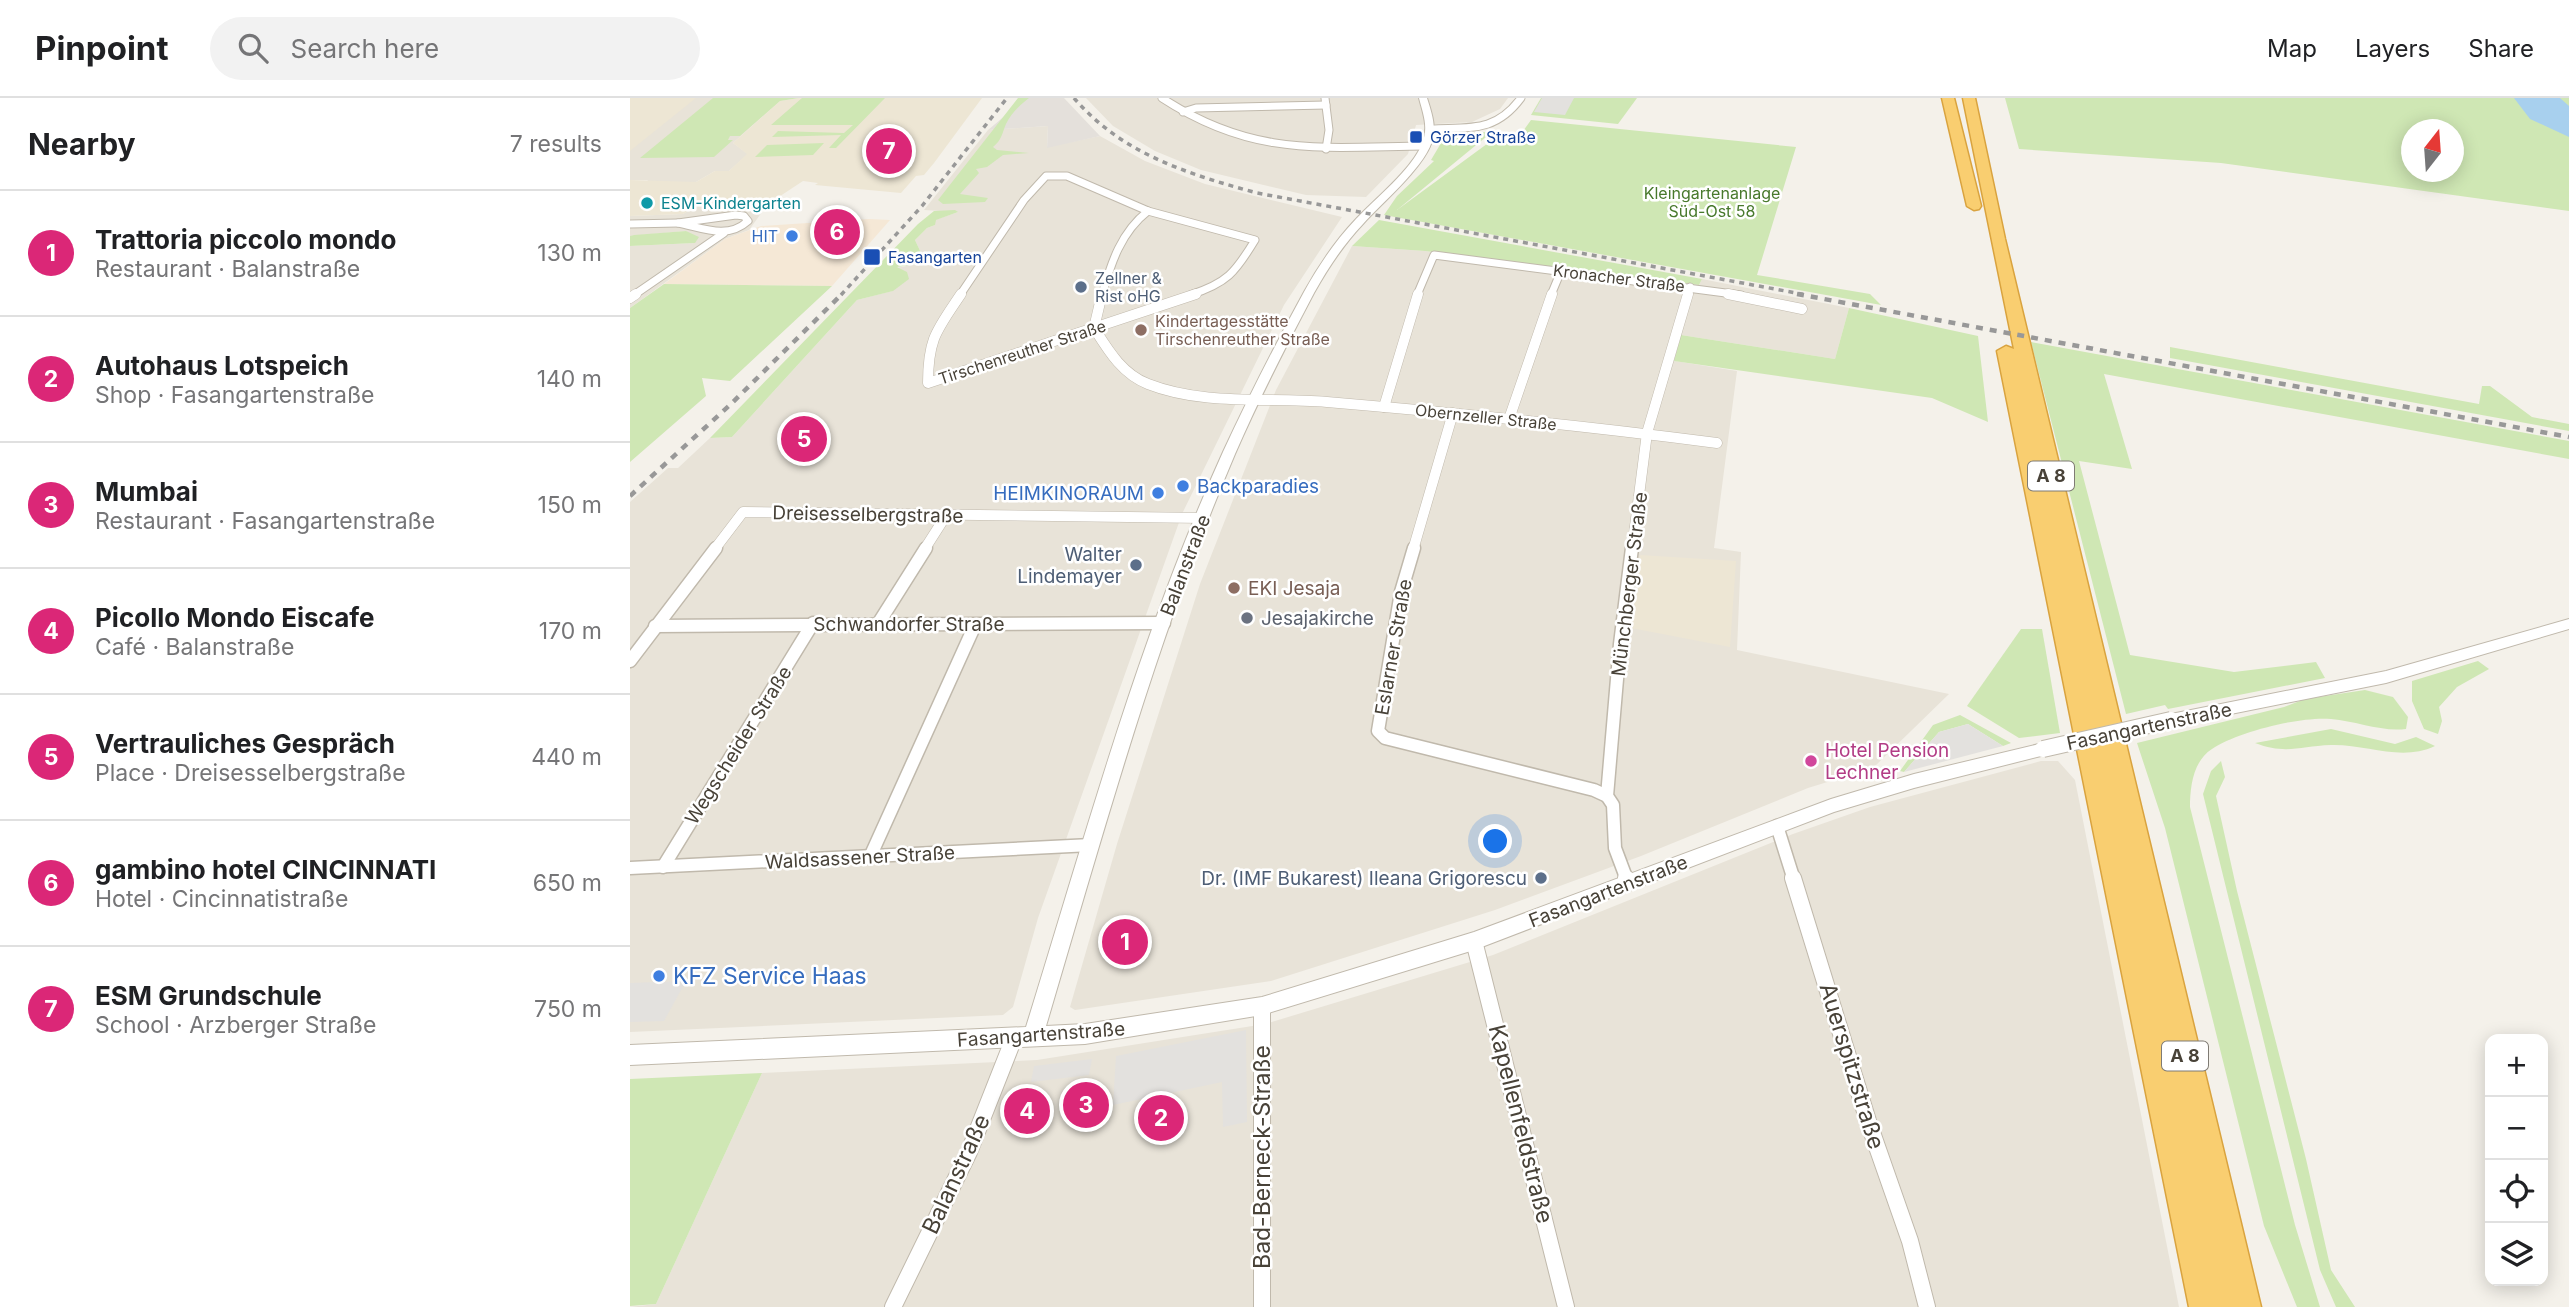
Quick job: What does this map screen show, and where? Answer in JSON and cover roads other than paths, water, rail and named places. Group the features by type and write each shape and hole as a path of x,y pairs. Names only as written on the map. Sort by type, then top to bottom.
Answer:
{"highway":[{"name":"A 8","path":"1948,98 2017,404 2207,1307"},
{"name":"A 8","path":"1969,98 1997,239 2243,1307"}],"street":[{"path":"1162,98 1234,138 1280,146 1326,149 1426,146"},
{"path":"1423,98 1431,129 1499,122 1510,115 1521,98"},
{"path":"1183,112 1196,108 1325,102 1329,130 1326,149"},
{"name":"Balanstraße","path":"893,1307 1023,1038 1091,845 1164,622 1203,518 1254,399 1336,246 1426,146 1431,129"},
{"name":"Tirschenreuther Straße","path":"1046,176 1076,179 1148,211 1255,240 1234,274 1215,287 928,383 928,350 934,334 1018,209 1046,176"},
{"path":"1094,328 1110,268 1135,219 1148,211"},
{"path":"630,224 678,223 736,215 748,219 741,227 724,232 630,298"},
{"path":"698,251 710,231 708,224 717,219"},
{"path":"678,223 724,232"},
{"name":"Kronacher Straße","path":"1384,407 1418,292 1434,255 1690,287 1774,301 1802,309"},
{"path":"1509,419 1538,326 1561,271"},
{"name":"Münchberger Straße","path":"1628,883 1615,848 1613,805 1607,796 1620,644 1647,433 1690,287"},
{"name":"Obernzeller Straße","path":"1094,328 1114,359 1129,375 1149,385 1254,399 1453,413 1717,443"},
{"name":"Eslarner Straße","path":"1453,413 1401,592 1378,731 1385,738 1594,790 1607,796"},
{"name":"Dreisesselbergstraße","path":"655,626 743,512 1203,518"},
{"path":"878,624 947,514"},
{"name":"Schwandorfer Straße","path":"655,626 1164,622"},
{"name":"Wegscheider Straße","path":"663,867 813,623"},
{"name":"Fasangartenstraße","path":"630,1055 1097,1033 1262,1006 1474,942 1777,826 1900,785 2171,720 2386,677 2569,624"},
{"path":"870,856 975,625"},
{"path":"630,661 655,626"},
{"name":"Auerspitzstraße","path":"1777,826 1868,1121 1910,1241 1927,1307"},
{"name":"Waldsassener Straße","path":"630,867 1091,845"},
{"name":"Kapellenfeldstraße","path":"1474,942 1566,1307"},
{"name":"Bad-Berneck-Straße","path":"1262,1006 1262,1307"}],"water":[{"path":"2514,98 2560,98 2569,106 2569,137 2530,119"}],"railway":[{"path":"841,295 922,206 1007,98"},
{"path":"1074,98 1113,134 1135,148 1181,169 1257,193 1807,295"},
{"path":"1797,294 2569,437"},
{"path":"630,496 731,404 841,295"}],"place":[{"name":"Görzer Straße","path":"1416,137"},
{"name":"ESM Grundschule","path":"889,151"},
{"name":"ESM-Kindergarten","path":"647,203"},
{"name":"gambino hotel CINCINNATI","path":"837,232"},
{"name":"HIT","path":"792,236"},
{"name":"Fasangarten","path":"872,257"},
{"name":"Zellner & Rist oHG","path":"1081,287"},
{"name":"Kindertagesstätte Tirschenreuther Straße","path":"1141,330"},
{"name":"Vertrauliches Gespräch","path":"804,439"},
{"name":"Backparadies","path":"1183,486"},
{"name":"HEIMKINORAUM","path":"1158,493"},
{"name":"Walter Lindemayer","path":"1136,565"},
{"name":"EKI Jesaja","path":"1234,588"},
{"name":"Jesajakirche","path":"1247,618"},
{"name":"Hotel Pension Lechner","path":"1811,761"},
{"name":"Dr. (IMF Bukarest) Ileana Grigorescu","path":"1541,878"},
{"name":"Trattoria piccolo mondo","path":"1125,942"},
{"name":"KFZ Service Haas","path":"659,976"},
{"name":"Mumbai","path":"1086,1105"},
{"name":"Picollo Mondo Eiscafe","path":"1027,1111"},
{"name":"Autohaus Lotspeich","path":"1161,1118"}],"park label":[{"name":"Kleingartenanlage Süd-Ost 58","path":"1712,202"}]}
